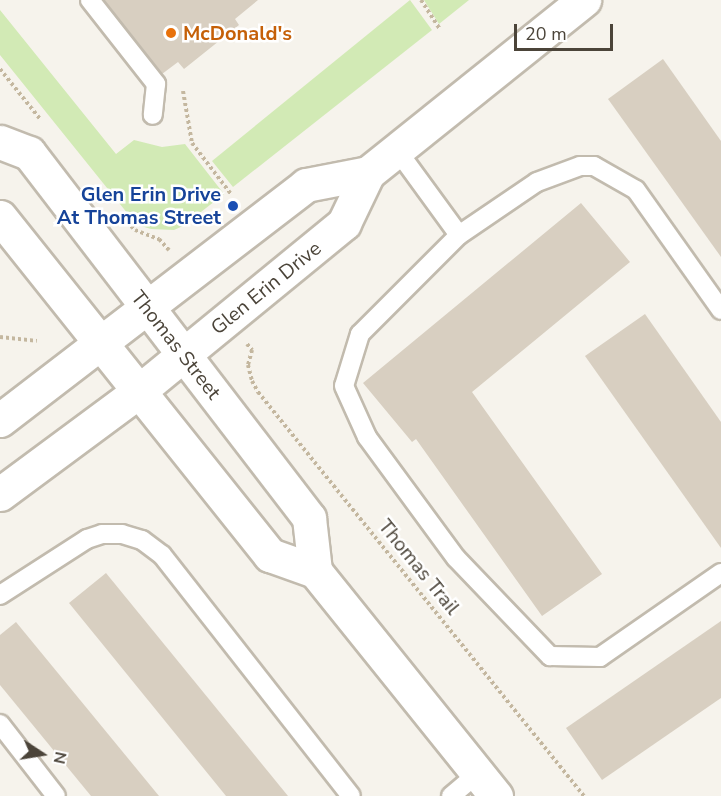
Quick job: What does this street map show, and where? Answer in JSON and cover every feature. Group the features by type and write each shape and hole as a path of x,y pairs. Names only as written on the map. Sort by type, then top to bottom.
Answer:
{"street":[{"name":"Glen Erin Drive","path":"0,494 139,391 344,223 368,173 584,0"},
{"name":"Thomas Street","path":"0,142 29,153 309,518 315,571"},
{"name":"Glen Erin Drive","path":"0,420 306,185 368,173"},
{"path":"0,217 270,555 315,571 487,785"}],"lane":[{"path":"90,0 156,84 153,115"},
{"path":"397,150 459,235"},
{"path":"721,310 636,190 594,166 580,166 537,182 459,235 360,334 344,386 367,437 456,558 550,656 600,657 721,573"},
{"path":"0,595 87,539 102,534 122,534 142,540 162,555 351,796"},
{"path":"0,724 56,796"},
{"path":"451,796 487,785"}],"path":[{"path":"421,0 440,29"},
{"path":"182,87 192,143 231,194"},
{"path":"0,337 37,341"},
{"name":"Thomas Trail","path":"252,350 248,365 252,381 258,392 584,796"}],"green space":[{"path":"410,0 432,30 233,187 212,161"},
{"path":"424,0 469,0 439,24"},
{"path":"0,10 116,154 134,140 162,147 185,144 224,194 183,226 174,230 151,229 141,226 132,219 0,55"}],"building":[{"path":"104,0 258,0 235,19 239,25 184,69 178,62 162,74"},
{"path":"663,59 721,141 721,257 608,99"},
{"path":"581,203 630,262 472,392 602,574 542,616 416,439 412,442 363,383"},
{"path":"645,314 721,422 721,548 585,356"},
{"path":"106,573 288,796 226,796 69,603"},
{"path":"721,621 721,698 602,780 566,728"},
{"path":"16,622 159,796 91,796 0,685 0,635"}],"place":[{"name":"McDonald's","path":"171,33"},
{"name":"Glen Erin Drive At Thomas Street","path":"233,206"}]}
